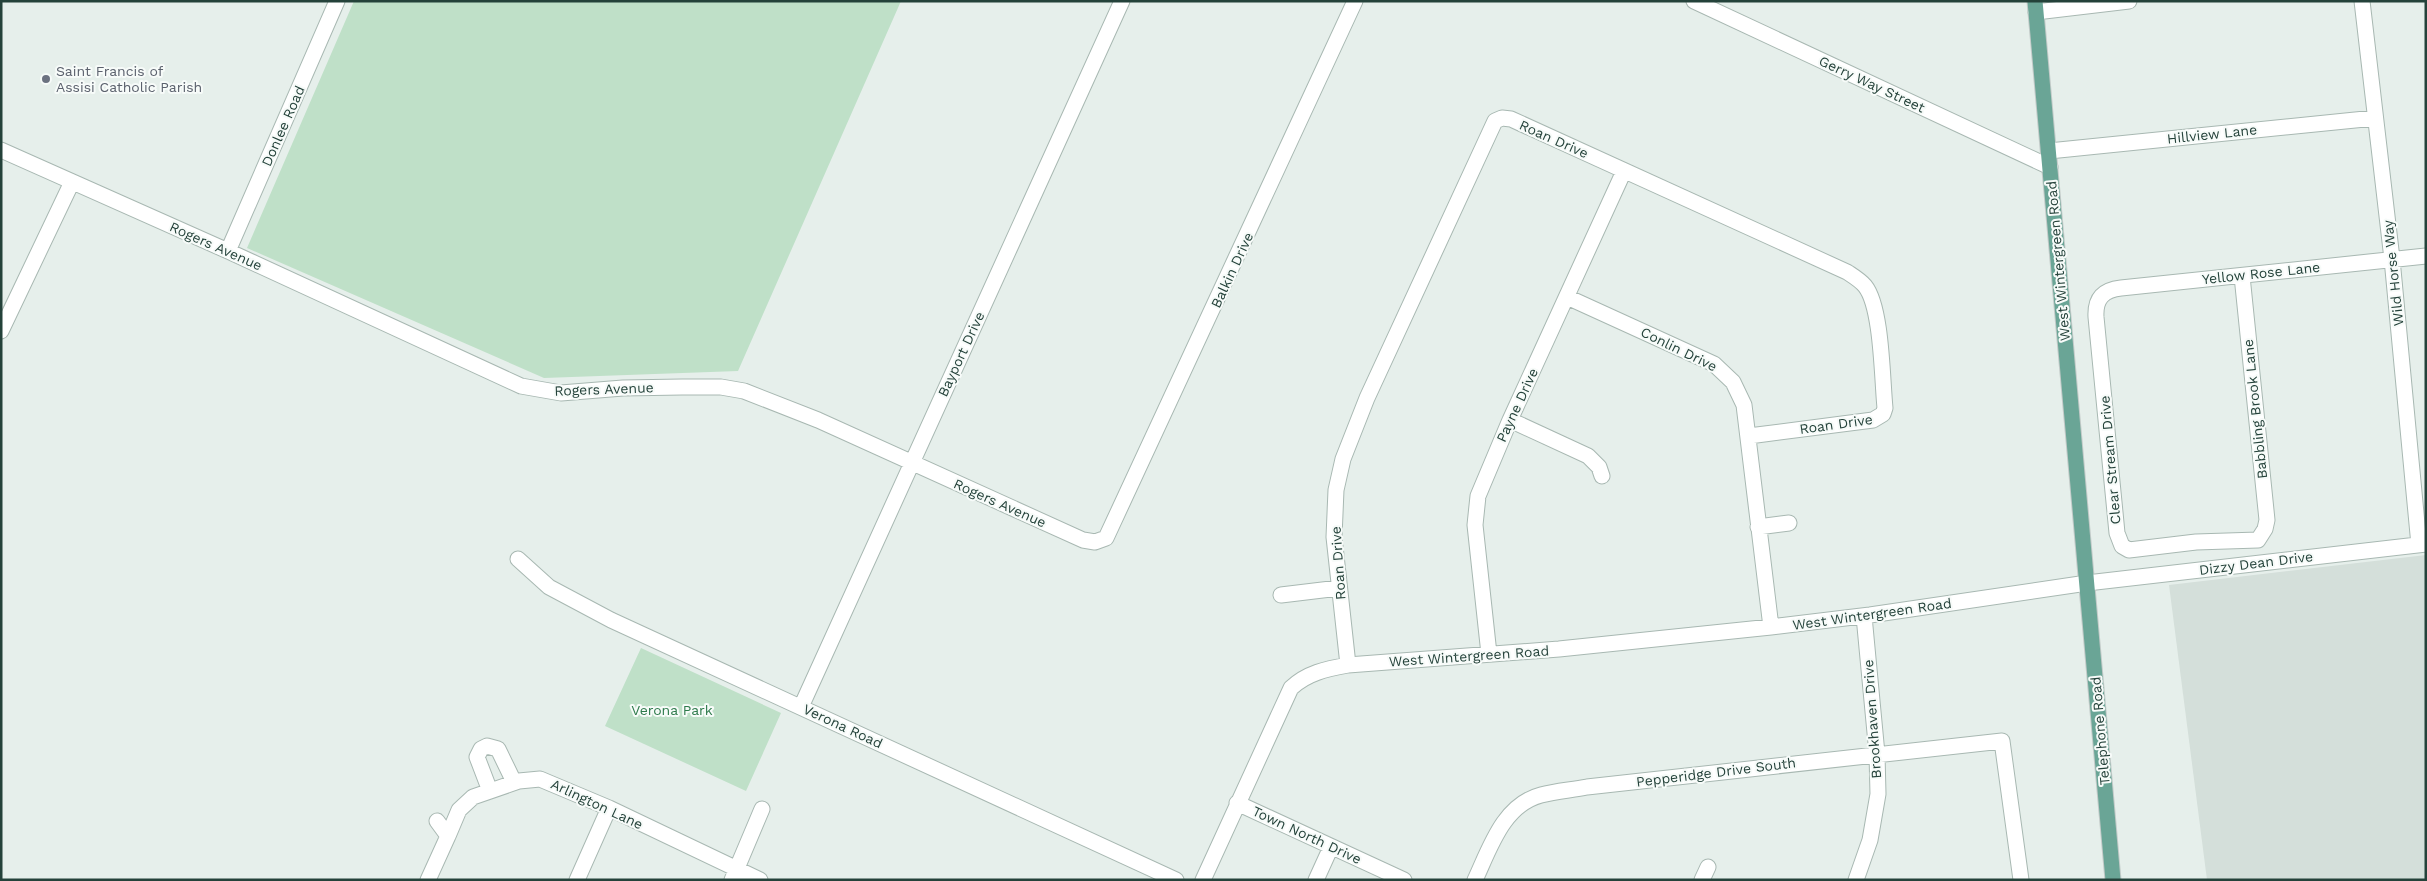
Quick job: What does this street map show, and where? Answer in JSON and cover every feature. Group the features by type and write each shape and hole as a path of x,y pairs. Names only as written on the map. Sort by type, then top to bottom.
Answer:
{"main road":[{"name":"West Wintergreen Road","path":"2035,6 2087,583"},
{"name":"Telephone Road","path":"2087,583 2113,880"}],"street":[{"name":"Donlee Road","path":"228,251 337,1"},
{"name":"Bayport Drive","path":"801,707 1122,1"},
{"name":"Balkin Drive","path":"1106,538 1355,1"},
{"name":"Gerry Way Street","path":"1694,1 2050,167"},
{"path":"2035,6 2129,1"},
{"name":"Wild Horse Way","path":"2362,1 2423,545"},
{"name":"Roan Drive","path":"1348,665 1334,537 1336,490 1343,459 1366,398 1495,120 1502,118 1511,120 1847,272 1866,287 1874,311 1880,345 1883,414 1873,420 1749,436"},
{"name":"Hillview Lane","path":"2049,151 2375,118"},
{"name":"Rogers Avenue","path":"1,150 228,251 521,386 561,393 721,387 744,391 818,420 1083,540 1095,542 1106,538"},
{"name":"Payne Drive","path":"1489,654 1475,525 1481,485 1624,171"},
{"path":"1,331 72,182"},
{"name":"Yellow Rose Lane","path":"2100,297 2109,290 2121,288 2426,256"},
{"name":"Babbling Brook Lane","path":"2242,276 2267,520 2265,529 2258,540"},
{"name":"Conlin Drive","path":"1567,297 1705,360 1725,372 1740,392 1749,436 1771,627"},
{"name":"Clear Stream Drive","path":"2100,297 2096,308 2096,317 2117,533 2122,546 2129,550 2196,542 2258,540"},
{"path":"1510,420 1588,456 1599,467 1602,476"},
{"path":"1758,527 1789,523"},
{"name":"Dizzy Dean Drive","path":"2087,583 2423,545"},
{"name":"Verona Road","path":"518,559 549,587 611,620 1176,880"},
{"name":"West Wintergreen Road","path":"1203,880 1291,688 1302,678 1312,674 1348,665 1560,649 1771,627 1864,616 2087,583"},
{"path":"1281,595 1339,588"},
{"name":"Brookhaven Drive","path":"1856,880 1870,840 1878,794 1877,754 1864,616"},
{"name":"Pepperidge Drive South","path":"1475,880 1505,820 1526,802 1541,795 1587,787 2002,741 2021,880"},
{"path":"490,791 477,757 481,749 487,746 498,749 514,782"},
{"name":"Arlington Lane","path":"428,880 460,810 466,802 490,791 530,778 547,780 609,808 734,874 760,880"},
{"name":"Town North Drive","path":"1237,803 1404,880"},
{"path":"577,880 609,808"},
{"path":"734,874 762,809"},
{"path":"437,821 448,836"},
{"path":"1316,880 1331,847"}],"shaded area":[{"path":"2426,555 2426,880 2207,880 2169,585"}],"green space":[{"path":"354,1 901,1 738,371 544,378 247,248"},
{"name":"Verona Park","path":"641,648 781,713 746,791 605,726"}],"place":[{"name":"Saint Francis of Assisi Catholic Parish","path":"46,79"}]}
